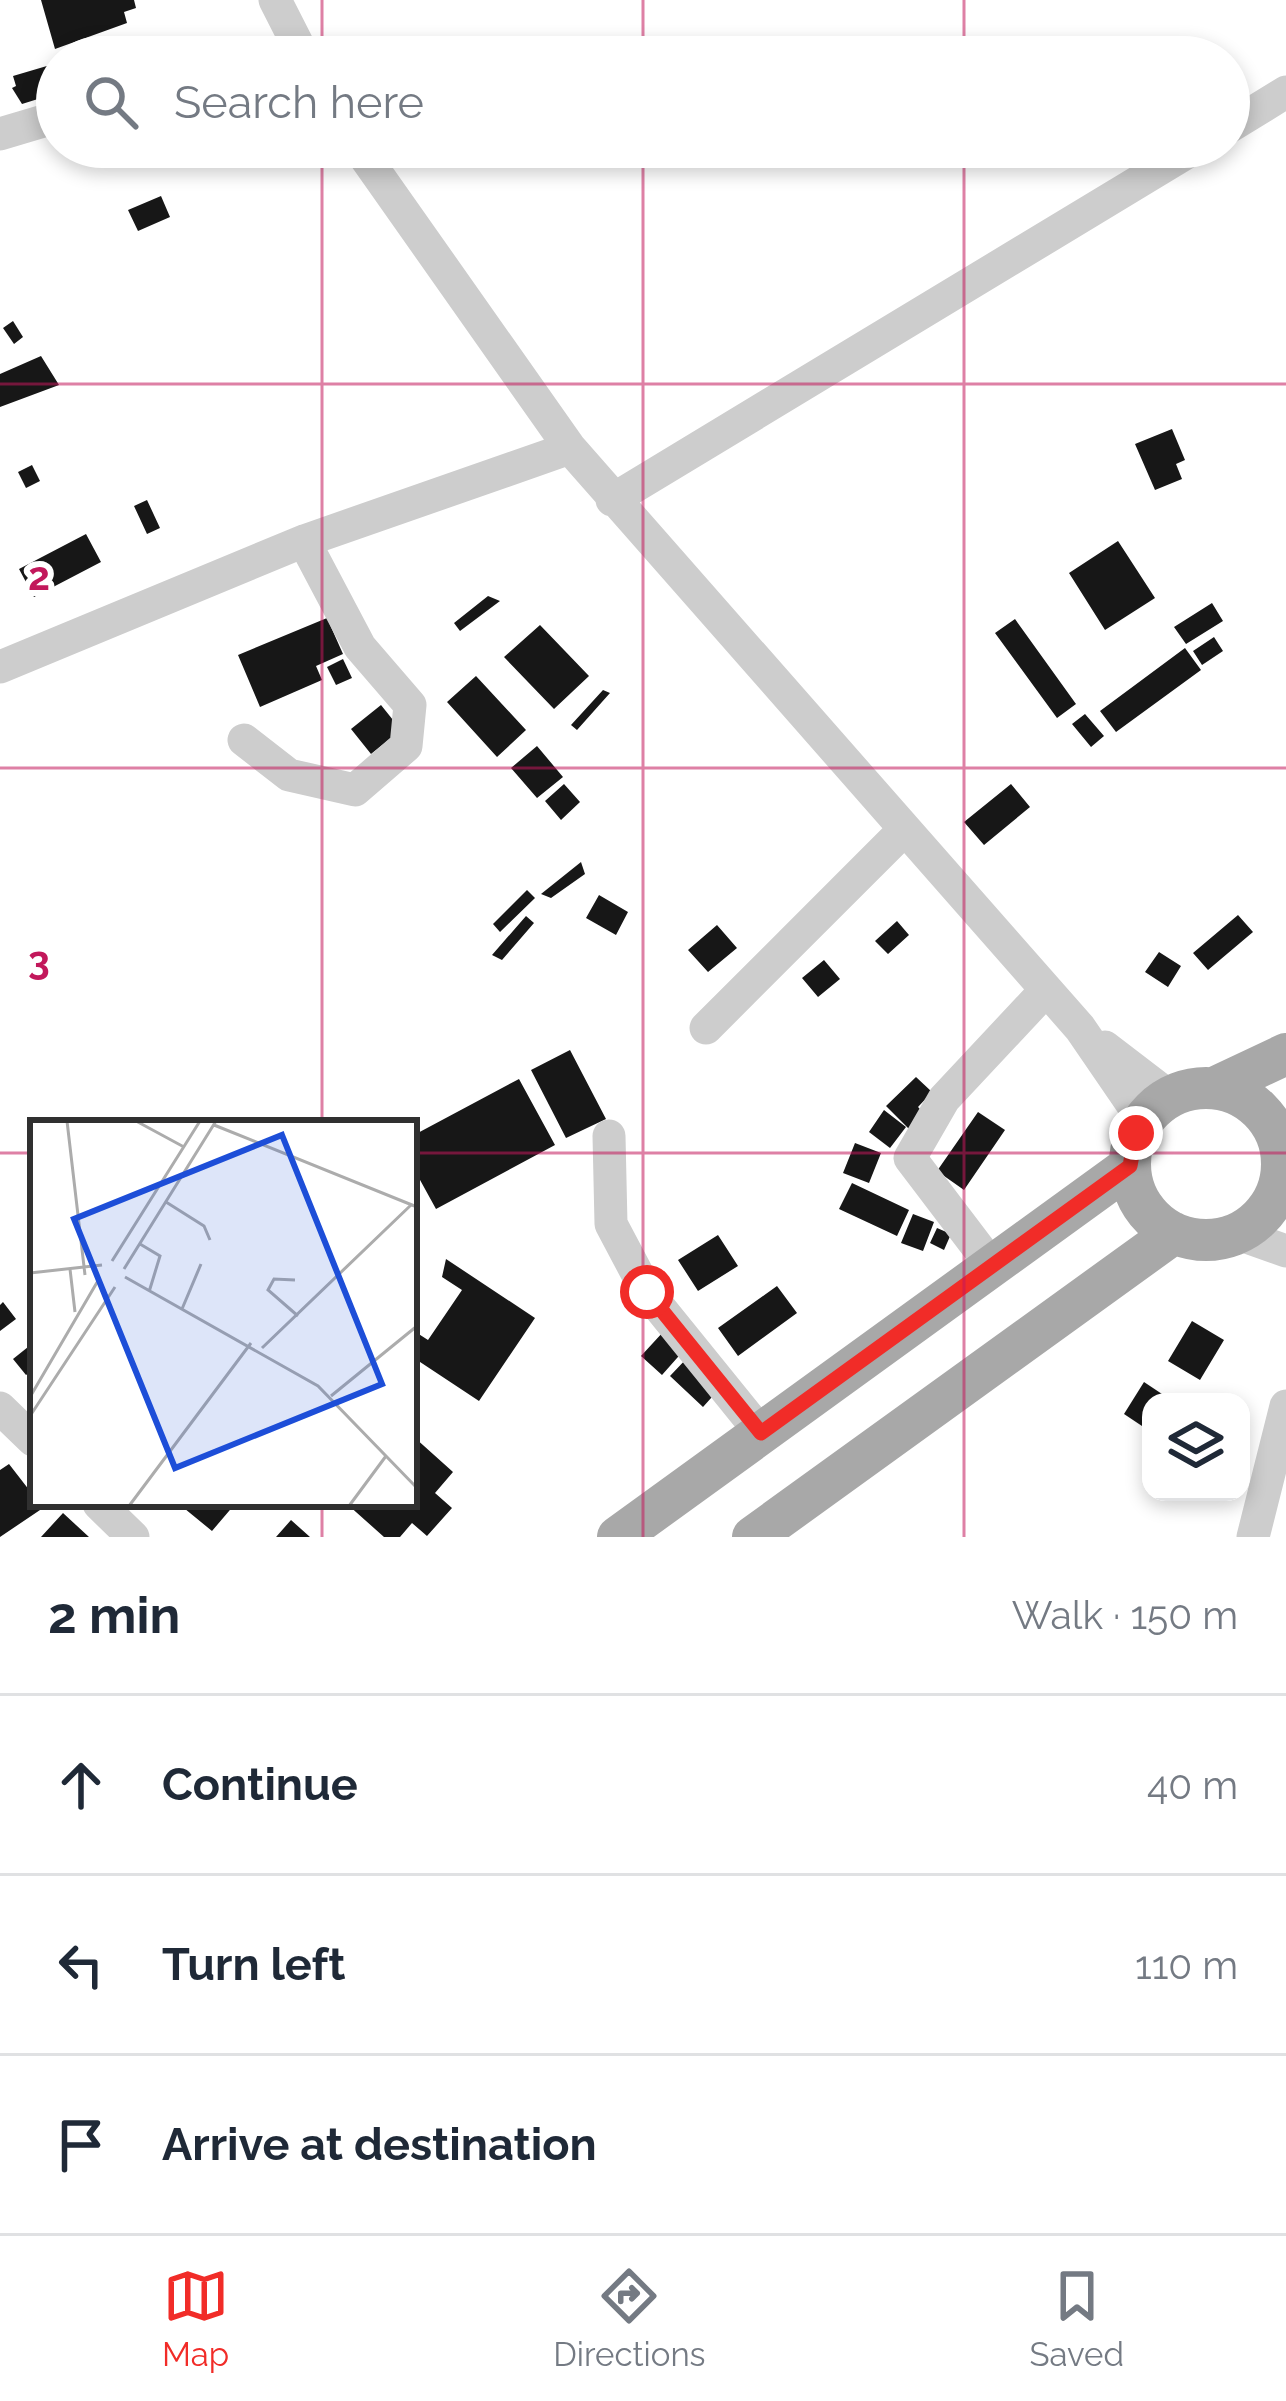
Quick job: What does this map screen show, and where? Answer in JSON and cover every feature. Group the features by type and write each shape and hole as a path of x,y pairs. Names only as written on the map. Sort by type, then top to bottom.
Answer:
{"main road":[{"path":"1214,1088 1244,1097 1260,1110 1273,1126 1285,1167 1265,1214 1238,1234 1206,1241 1174,1233 1142,1206 1130,1166 1136,1133 1156,1108 1214,1088 1286,1054"},
{"path":"618,1537 1130,1166"},
{"path":"753,1537 1174,1233"}],"street":[{"path":"275,0 293,36"},
{"path":"1250,114 1286,92"},
{"path":"0,134 36,123"},
{"path":"373,168 570,448 612,500 1156,1108"},
{"path":"612,500 1161,168"},
{"path":"0,667 304,541 570,448"},
{"path":"244,740 289,775 355,790 406,746 410,705 360,647 304,541"},
{"path":"706,1028 904,830"},
{"path":"992,1266 910,1158 944,1099 1046,990"},
{"path":"609,1136 611,1224 647,1292 761,1433"},
{"path":"1238,1234 1286,1251"},
{"path":"1253,1537 1286,1406"},
{"path":"0,1408 30,1437"},
{"path":"102,1507 133,1537"}],"building":[{"path":"41,0 134,0 136,8 124,12 127,23 91,36 51,36"},
{"path":"36,69 36,100 22,104 12,88 16,86 13,76"},
{"path":"161,196 170,217 138,231 128,210"},
{"path":"13,321 23,337 14,344 3,328"},
{"path":"41,356 59,385 0,407 0,374"},
{"path":"1172,429 1185,460 1176,464 1182,479 1155,490 1135,444"},
{"path":"32,465 40,481 26,488 18,472"},
{"path":"147,500 160,528 147,534 134,506"},
{"path":"86,534 101,562 34,597 19,569"},
{"path":"1118,541 1155,598 1105,630 1069,573"},
{"path":"488,596 500,601 460,631 454,623"},
{"path":"1212,603 1223,621 1186,644 1174,627"},
{"path":"327,618 343,654 316,666 322,680 260,707 238,655"},
{"path":"1015,619 1076,704 1057,718 995,633"},
{"path":"540,625 589,676 554,709 504,657"},
{"path":"1214,637 1223,651 1202,665 1193,651"},
{"path":"1185,648 1201,670 1116,732 1100,711"},
{"path":"343,659 352,678 336,685 327,667"},
{"path":"476,676 526,730 497,757 447,702"},
{"path":"603,690 610,693 577,730 571,725"},
{"path":"381,705 401,730 371,754 351,729"},
{"path":"1085,714 1104,736 1091,747 1072,724"},
{"path":"537,746 563,777 537,798 511,768"},
{"path":"564,784 580,802 561,820 545,801"},
{"path":"1011,784 1030,807 984,845 964,822"},
{"path":"581,862 585,874 551,898 541,894"},
{"path":"527,890 535,898 500,932 493,924"},
{"path":"599,895 628,912 616,935 586,918"},
{"path":"1238,915 1253,932 1208,970 1193,953"},
{"path":"526,916 534,923 502,960 492,955"},
{"path":"897,921 909,935 888,954 875,941"},
{"path":"717,925 737,948 708,972 688,950"},
{"path":"1159,952 1181,966 1168,987 1145,972"},
{"path":"824,960 840,979 818,997 802,978"},
{"path":"570,1050 606,1119 566,1138 531,1070"},
{"path":"916,1077 932,1092 918,1107 928,1117 912,1132 886,1106"},
{"path":"519,1079 555,1145 436,1209 417,1174 417,1133"},
{"path":"884,1110 906,1127 890,1148 869,1132"},
{"path":"978,1112 1005,1130 964,1190 937,1171"},
{"path":"855,1143 881,1153 869,1183 843,1173"},
{"path":"852,1183 909,1210 897,1236 839,1209"},
{"path":"913,1214 934,1222 923,1251 901,1243"},
{"path":"937,1228 951,1234 944,1250 930,1243"},
{"path":"718,1235 738,1266 698,1291 678,1260"},
{"path":"446,1259 535,1318 479,1401 417,1360 417,1333 428,1340 462,1290 442,1277"},
{"path":"777,1286 797,1313 738,1356 718,1328"},
{"path":"3,1302 16,1319 0,1331 0,1305"},
{"path":"1192,1321 1224,1340 1200,1380 1168,1361"},
{"path":"664,1331 685,1349 662,1375 641,1356"},
{"path":"30,1345 30,1372 26,1375 13,1359"},
{"path":"688,1357 720,1388 703,1407 670,1376"},
{"path":"1144,1382 1160,1393 1142,1393 1142,1426 1124,1414"},
{"path":"417,1440 453,1472 435,1493 452,1508 427,1536 412,1523 400,1537 384,1537 350,1507 417,1507"},
{"path":"9,1464 30,1491 30,1507 43,1508 0,1537 0,1470"},
{"path":"183,1507 232,1507 212,1531"},
{"path":"63,1513 89,1537 41,1537"},
{"path":"291,1520 310,1537 276,1537"}],"route":[{"path":"647,1292 761,1433 1130,1166 1136,1133"}]}
